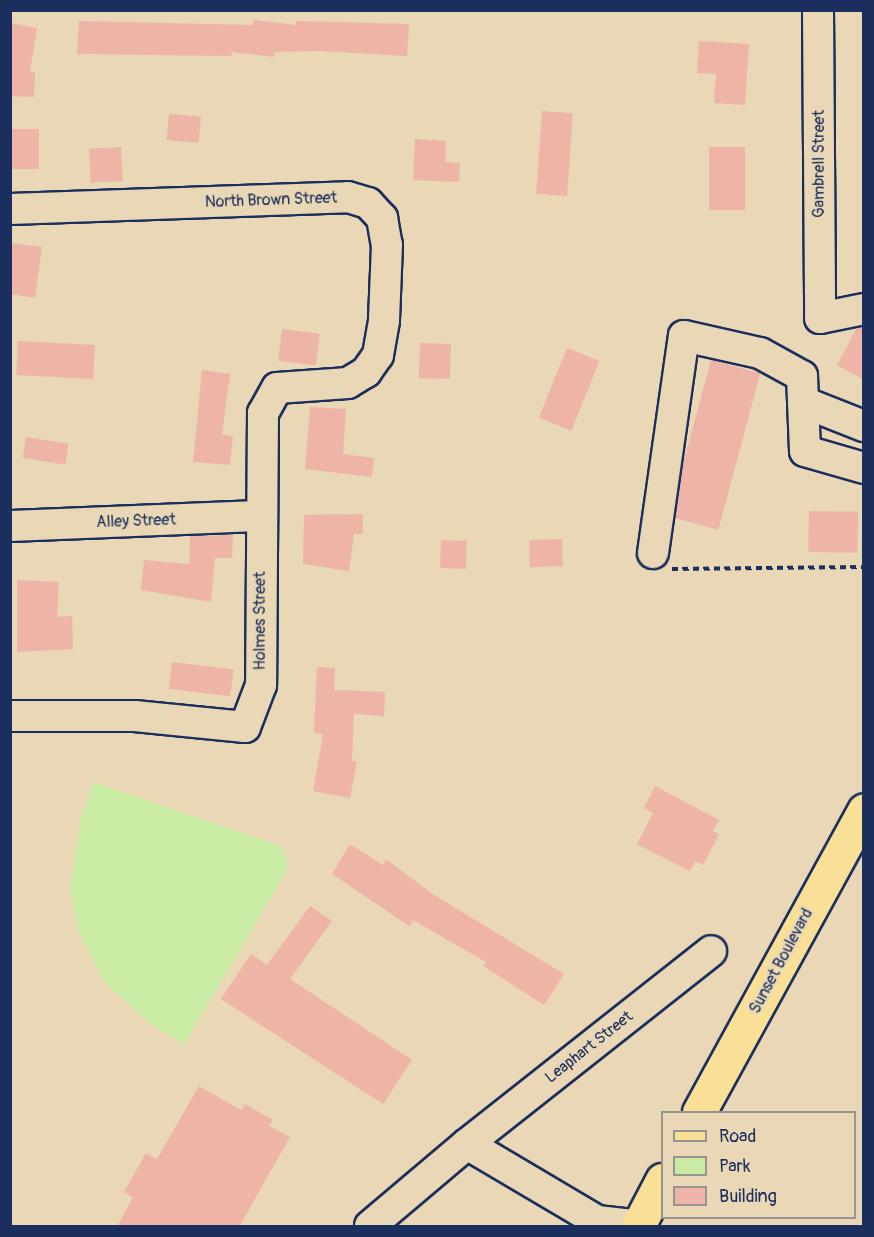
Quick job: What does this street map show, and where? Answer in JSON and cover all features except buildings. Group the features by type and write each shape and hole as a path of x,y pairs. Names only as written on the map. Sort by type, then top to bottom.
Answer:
{"main road":[{"name":"Sunset Boulevard","path":"700,1111 864,810"},
{"path":"639,1226 661,1184"}],"street":[{"name":"Gambrell Street","path":"818,10 820,318 864,309"},
{"name":"North Brown Street","path":"10,209 348,197 368,203 382,218 387,245 378,355 366,372 348,382 277,388"},
{"path":"653,553 684,336 760,353 802,376 805,451 864,468"},
{"name":"Holmes Street","path":"10,716 135,716 245,727 261,685 263,413 277,388"},
{"path":"803,402 864,426"},
{"name":"Alley Street","path":"10,526 262,516"},
{"name":"Leaphart Street","path":"370,1227 466,1144 711,951"},
{"path":"466,1144 597,1221 639,1226"}],"path":[{"path":"653,553 666,569 864,567"}],"green space":[{"path":"94,782 281,846 289,867 184,1044 153,1026 105,983 78,930 70,889 81,817"}]}
